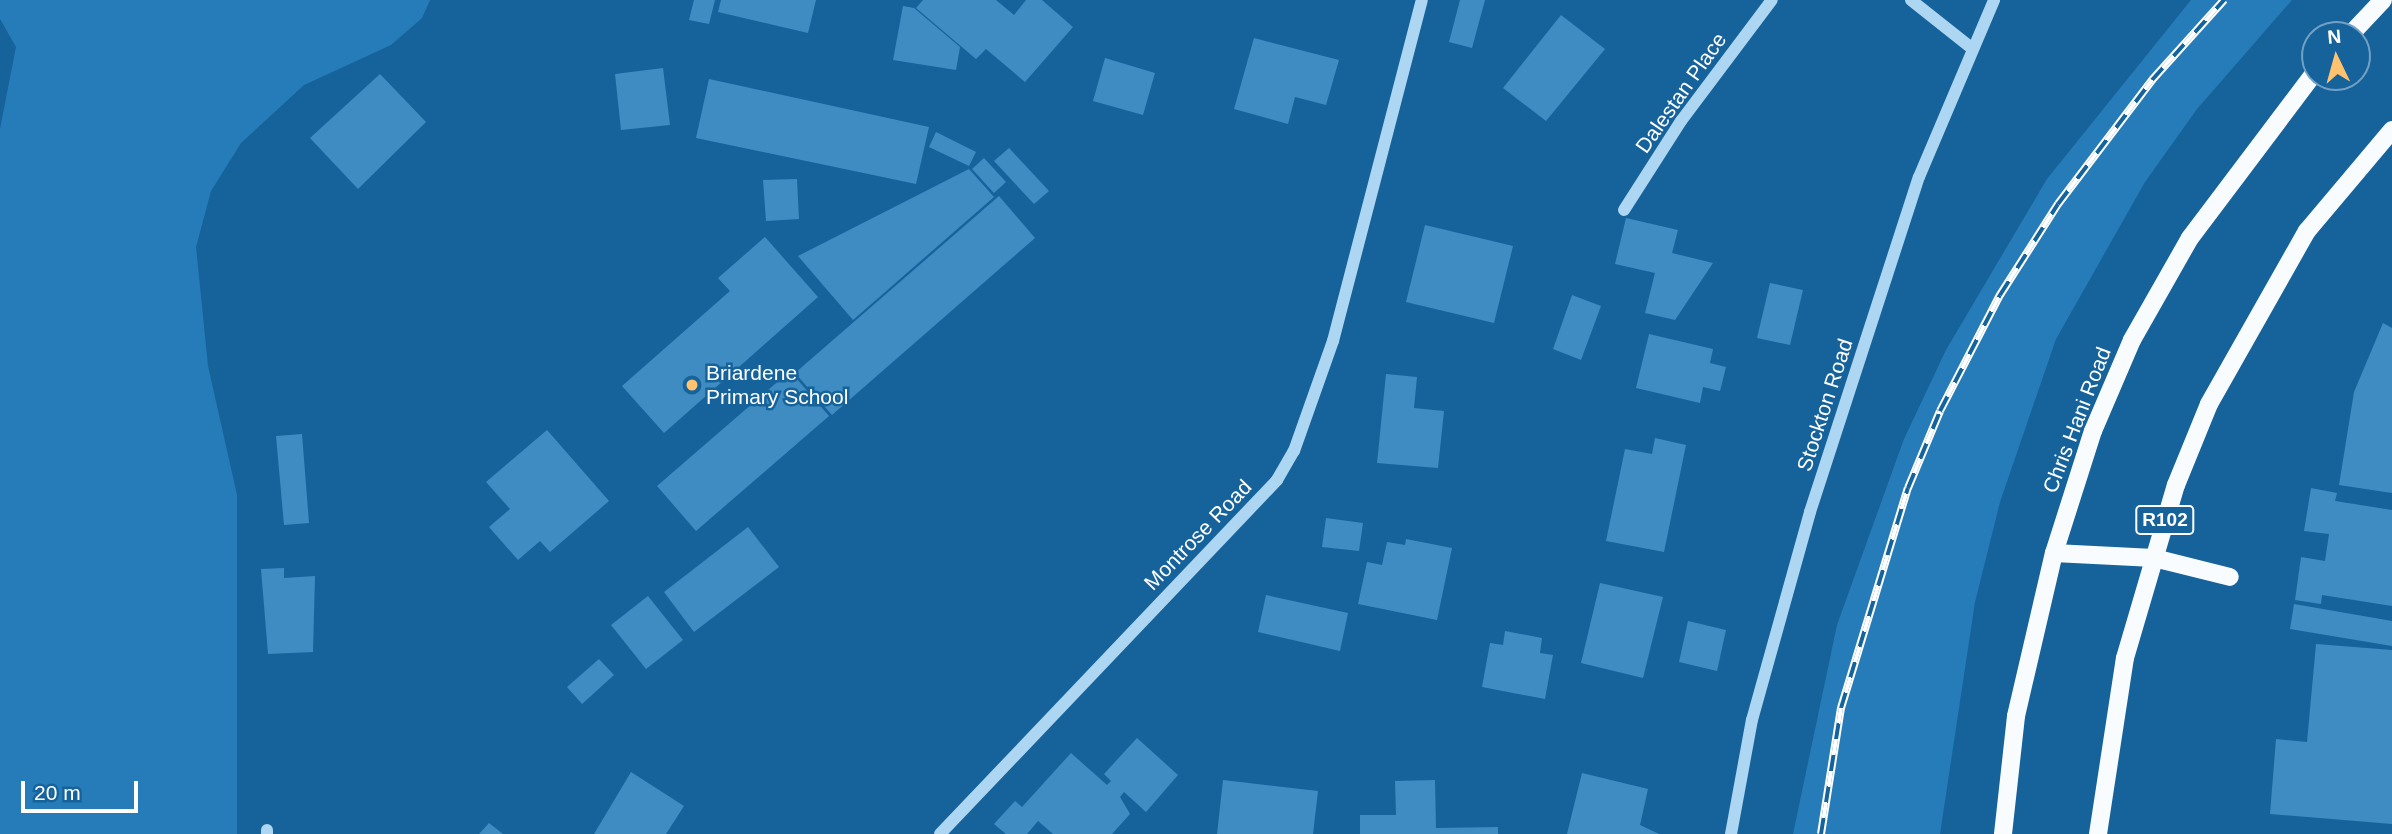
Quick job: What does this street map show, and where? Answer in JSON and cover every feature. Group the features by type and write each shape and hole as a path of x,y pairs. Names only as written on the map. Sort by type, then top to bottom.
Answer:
{"main road":[{"path":"2363,21 2383,0"},
{"name":"Chris Hani Road","path":"2003,834 2015,716 2054,553 2132,340 2190,238 2301,91"},
{"name":"R102","path":"2098,834 2125,659 2154,558 2195,439 2253,317 2307,231 2392,130"},
{"path":"2054,553 2154,558 2230,577"}],"street":[{"name":"Montrose Road","path":"940,834 1277,480 1309,418 1422,0"},
{"name":"Dalestan Place","path":"1624,210 1681,121 1772,0"},
{"path":"1911,0 1969,46"},
{"name":"Stockton Road","path":"1731,834 1752,720 1810,512 1919,177 1969,46 1994,0"}],"shaded area":[{"path":"0,0 430,0 422,18 391,45 304,85 241,143 211,191 196,247 208,366 237,495 237,834 0,834 0,129 16,47 0,19"},
{"path":"2191,0 2292,0 2197,109 2145,182 2056,339 2000,502 1975,602 1940,834 1793,834 1837,625 1904,439 1946,350 2047,179"}],"building":[{"path":"694,0 715,0 709,24 689,20"},
{"path":"721,0 816,0 808,33 718,12"},
{"path":"923,0 996,0 1014,15 1026,0 1042,0 1073,27 1025,82 986,49 976,59 916,8"},
{"path":"1460,0 1485,0 1472,48 1449,42"},
{"path":"903,6 914,8 960,47 956,70 893,60"},
{"path":"1561,15 1605,49 1546,121 1503,88"},
{"path":"1254,38 1339,60 1326,105 1295,97 1288,124 1234,109"},
{"path":"1105,58 1155,73 1143,115 1093,101"},
{"path":"663,68 670,125 621,130 615,74"},
{"path":"380,74 426,122 358,189 310,138"},
{"path":"709,79 929,127 916,184 696,138"},
{"path":"936,132 976,152 969,166 929,147"},
{"path":"1009,148 1049,191 1034,204 994,161"},
{"path":"984,158 1006,182 994,193 972,169"},
{"path":"969,169 994,197 853,320 798,256"},
{"path":"797,179 799,219 766,221 763,180"},
{"path":"999,196 1035,238 832,415 795,373"},
{"path":"1626,218 1678,230 1672,253 1713,263 1675,320 1645,313 1655,273 1615,264"},
{"path":"1425,225 1513,246 1494,323 1406,302"},
{"path":"765,237 818,297 664,433 622,386 730,291 718,278"},
{"path":"1770,283 1803,290 1790,345 1757,338"},
{"path":"1572,295 1601,306 1581,360 1553,349"},
{"path":"2383,323 2392,328 2392,493 2339,485 2354,392"},
{"path":"1649,334 1713,349 1710,363 1726,367 1720,391 1703,387 1700,403 1636,388"},
{"path":"790,371 829,416 696,531 657,486"},
{"path":"1386,374 1417,377 1414,408 1444,411 1438,468 1377,463"},
{"path":"547,430 609,501 550,552 540,541 518,560 489,527 510,509 486,482"},
{"path":"302,434 309,523 284,525 276,436"},
{"path":"1655,438 1686,445 1664,552 1606,541 1625,449 1652,454"},
{"path":"2311,488 2337,493 2335,501 2392,510 2392,606 2322,595 2321,604 2295,600 2301,557 2325,561 2329,534 2304,531"},
{"path":"1326,518 1363,523 1359,551 1322,547"},
{"path":"748,527 779,567 694,632 664,592"},
{"path":"1406,539 1452,548 1437,620 1358,604 1367,562 1382,565 1387,542 1405,545"},
{"path":"284,568 284,578 315,576 313,652 268,654 261,569"},
{"path":"1600,583 1663,597 1643,678 1581,663"},
{"path":"1266,595 1348,613 1340,651 1258,632"},
{"path":"648,596 683,640 646,669 611,625"},
{"path":"2294,604 2392,621 2392,646 2290,629"},
{"path":"1688,621 1726,630 1717,671 1679,662"},
{"path":"1505,631 1542,638 1540,653 1553,655 1545,699 1482,687 1490,643 1503,645"},
{"path":"2316,644 2392,650 2392,824 2270,814 2276,739 2307,742"},
{"path":"599,659 614,675 582,704 567,687"},
{"path":"1137,738 1178,775 1146,812 1124,792 1120,797 1130,814 1112,834 1053,834 1038,821 1027,834 1006,834 994,824 1015,801 1022,807 1071,753 1107,785 1111,781 1104,774"},
{"path":"631,772 684,806 666,834 594,834"},
{"path":"1582,773 1648,789 1640,825 1659,834 1567,834"},
{"path":"1223,780 1318,791 1313,834 1217,834"},
{"path":"1435,780 1436,828 1498,827 1498,834 1360,834 1360,815 1396,815 1395,781"},
{"path":"489,823 503,834 479,834"}],"railway":[{"path":"1821,834 1841,708 1908,488 1940,411 2000,295 2058,204 2152,80 2224,0"}],"place":[{"name":"Briardene Primary School","path":"692,385"}]}
